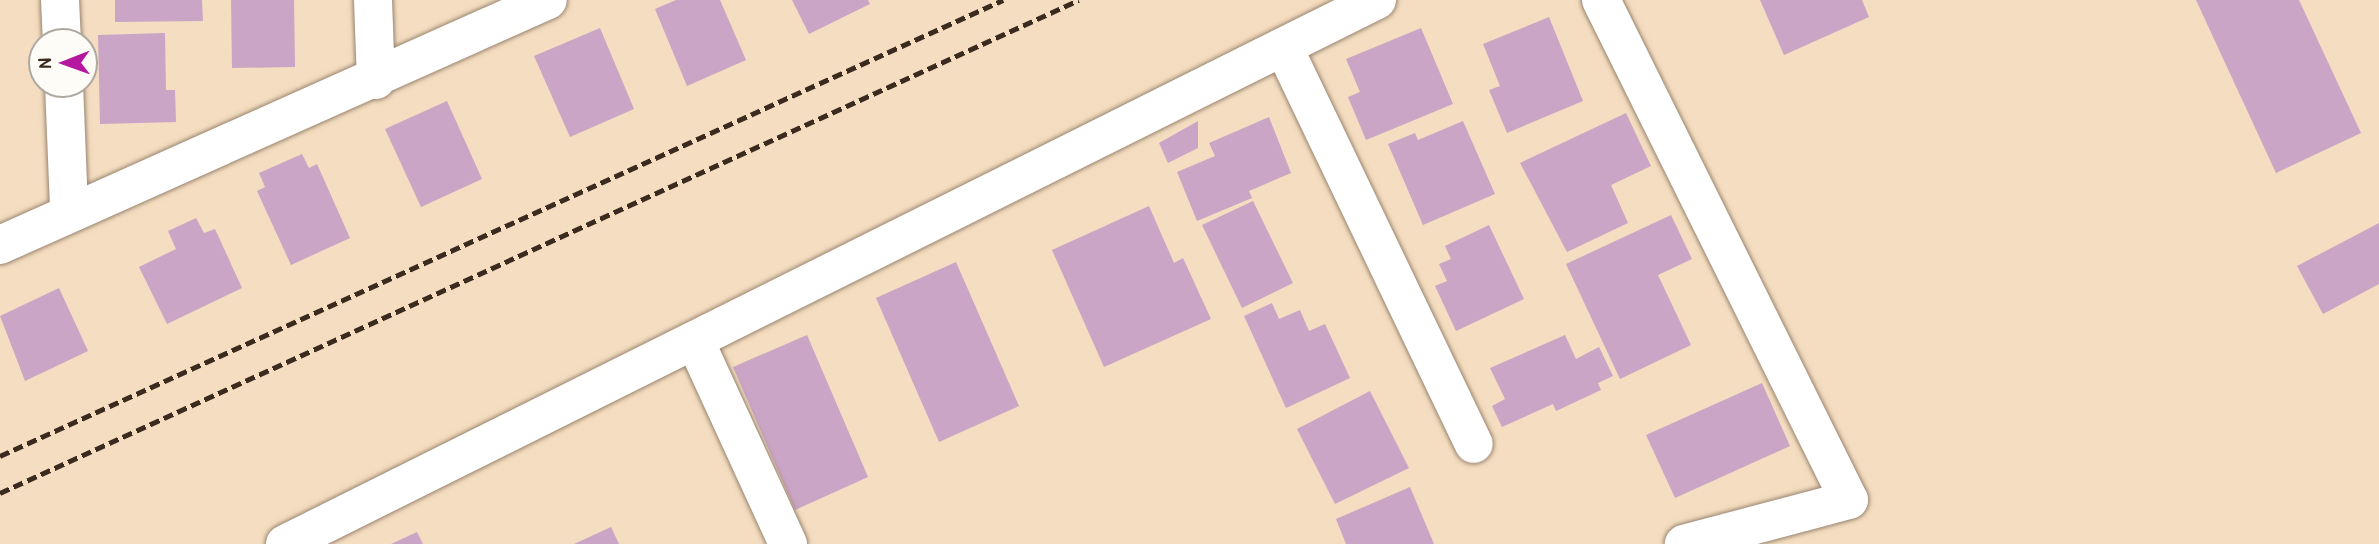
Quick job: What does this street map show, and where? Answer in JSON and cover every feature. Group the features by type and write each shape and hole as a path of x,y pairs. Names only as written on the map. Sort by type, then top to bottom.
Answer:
{"street":[{"path":"60,0 61,28"},
{"path":"373,0 376,80"},
{"path":"0,244 69,211 376,80 548,0"},
{"path":"289,543 696,343 1377,0"},
{"path":"1601,0 1849,500 1684,544"},
{"path":"1284,48 1474,444"},
{"path":"65,98 69,211"},
{"path":"696,343 788,544"}],"building":[{"path":"115,0 202,0 203,21 115,22"},
{"path":"231,0 294,0 295,67 232,68"},
{"path":"676,0 720,0 746,60 687,86 655,9"},
{"path":"792,0 868,0 870,4 809,34"},
{"path":"1760,0 1862,0 1869,17 1784,55"},
{"path":"2196,0 2299,0 2361,133 2276,173"},
{"path":"1549,17 1583,101 1507,133 1489,90 1500,86 1483,44"},
{"path":"600,28 634,109 570,137 534,56"},
{"path":"1421,28 1453,104 1366,140 1348,97 1360,92 1346,59"},
{"path":"165,33 166,90 175,90 176,122 100,124 98,35"},
{"path":"447,101 482,179 421,207 385,129"},
{"path":"1626,113 1651,166 1611,185 1628,223 1567,252 1520,163"},
{"path":"1269,117 1291,173 1249,191 1252,198 1197,221 1177,172 1215,156 1209,143"},
{"path":"1198,121 1198,148 1168,163 1159,143"},
{"path":"1463,121 1495,194 1423,225 1388,144 1415,133 1418,140"},
{"path":"302,154 309,168 317,164 350,238 291,265 257,191 265,187 259,173"},
{"path":"1253,201 1293,283 1242,308 1202,225"},
{"path":"1149,206 1174,263 1183,258 1211,319 1104,367 1052,250"},
{"path":"1671,215 1692,259 1658,275 1691,345 1620,379 1566,264"},
{"path":"196,218 204,233 215,229 242,288 167,324 139,267 176,249 168,231"},
{"path":"2379,223 2379,284 2323,314 2297,266"},
{"path":"1489,225 1524,299 1456,331 1435,286 1447,281 1439,264 1451,259 1445,246"},
{"path":"956,262 1019,406 939,442 876,298"},
{"path":"59,288 88,351 25,381 0,316"},
{"path":"1272,303 1279,319 1300,310 1309,331 1325,324 1350,378 1286,408 1244,316"},
{"path":"807,335 868,477 795,510 733,367"},
{"path":"1565,335 1576,359 1599,347 1613,376 1598,383 1601,390 1556,411 1553,404 1502,427 1492,406 1505,399 1490,368"},
{"path":"1762,383 1790,446 1675,498 1646,435"},
{"path":"1370,391 1409,468 1335,504 1297,429"},
{"path":"1410,487 1434,544 1346,544 1336,519"},
{"path":"611,527 619,544 574,544"},
{"path":"417,532 423,544 391,544"}],"railway":[{"path":"0,456 1003,0"},
{"path":"0,493 1079,0"}]}
